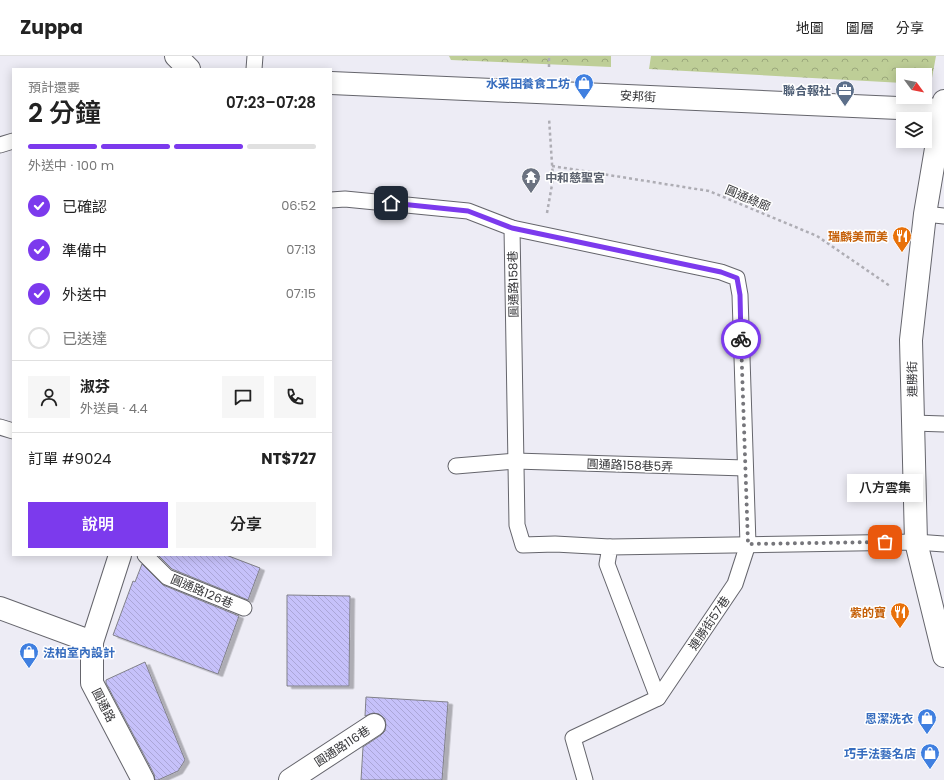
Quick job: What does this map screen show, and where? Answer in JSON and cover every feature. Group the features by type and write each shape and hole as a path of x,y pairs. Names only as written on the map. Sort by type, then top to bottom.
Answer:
{"street":[{"path":"176,56 189,68"},
{"name":"安邦街","path":"332,83 943,107"},
{"name":"連勝街","path":"943,107 934,215 915,304 911,340 916,542 944,656"},
{"name":"圓通路","path":"120,556 92,642 92,683 143,780"},
{"path":"0,608 92,642"},
{"name":"圓通路116巷","path":"290,780 374,725"}],"lane":[{"path":"254,68 255,56"},
{"path":"0,144 12,141"},
{"path":"332,200 345,199 468,211 512,228 721,272 737,278 740,295 748,544"},
{"name":"圓通路158巷","path":"512,228 517,525 523,545 555,544 610,547"},
{"path":"913,423 944,424"},
{"path":"0,427 12,431"},
{"name":"圓通路158巷5弄","path":"456,466 515,461 745,468"},
{"path":"585,780 573,738 658,698 607,564 610,547 916,542 944,544"},
{"name":"連勝街57巷","path":"658,698 735,584 748,544"},
{"name":"圓通路126巷","path":"146,556 167,577 244,608"}],"path":[{"path":"543,234 553,179 547,92"},
{"name":"圓通綠廊","path":"552,166 709,191 817,236 915,304"}],"green space":[{"path":"449,56 611,56 611,67 451,60"},
{"path":"651,56 936,56 932,78 932,68 896,68 896,83 649,69"}],"building":[{"path":"159,556 229,556 260,568 248,600 172,569"},
{"path":"142,564 163,585 239,616 218,674 113,635 133,581 135,582"},
{"path":"287,595 350,596 349,686 287,686"},
{"path":"145,662 185,760 178,771 158,780 155,780 154,774 106,683 106,680"},
{"path":"366,697 448,702 442,780 361,780 363,747 381,735 385,731 386,725 385,719 379,714 373,713 365,716"}],"way so far":[{"path":"741,339 748,544 885,542"}],"place":[{"name":"水采田養食工坊","path":"584,100"},
{"name":"聯合報社","path":"845,107"},
{"name":"中和慈聖宮","path":"531,194"},
{"name":"瑞麟美而美","path":"902,253"},
{"name":"八方雲集","path":"885,542"},
{"name":"紫的寶","path":"900,629"},
{"name":"法柏室內設計","path":"29,669"},
{"name":"恩潔洗衣","path":"927,735"},
{"name":"巧手法藝名店","path":"930,770"}],"route":[{"path":"391,203 468,211 512,228 721,272 737,278 740,295 741,339"}]}
